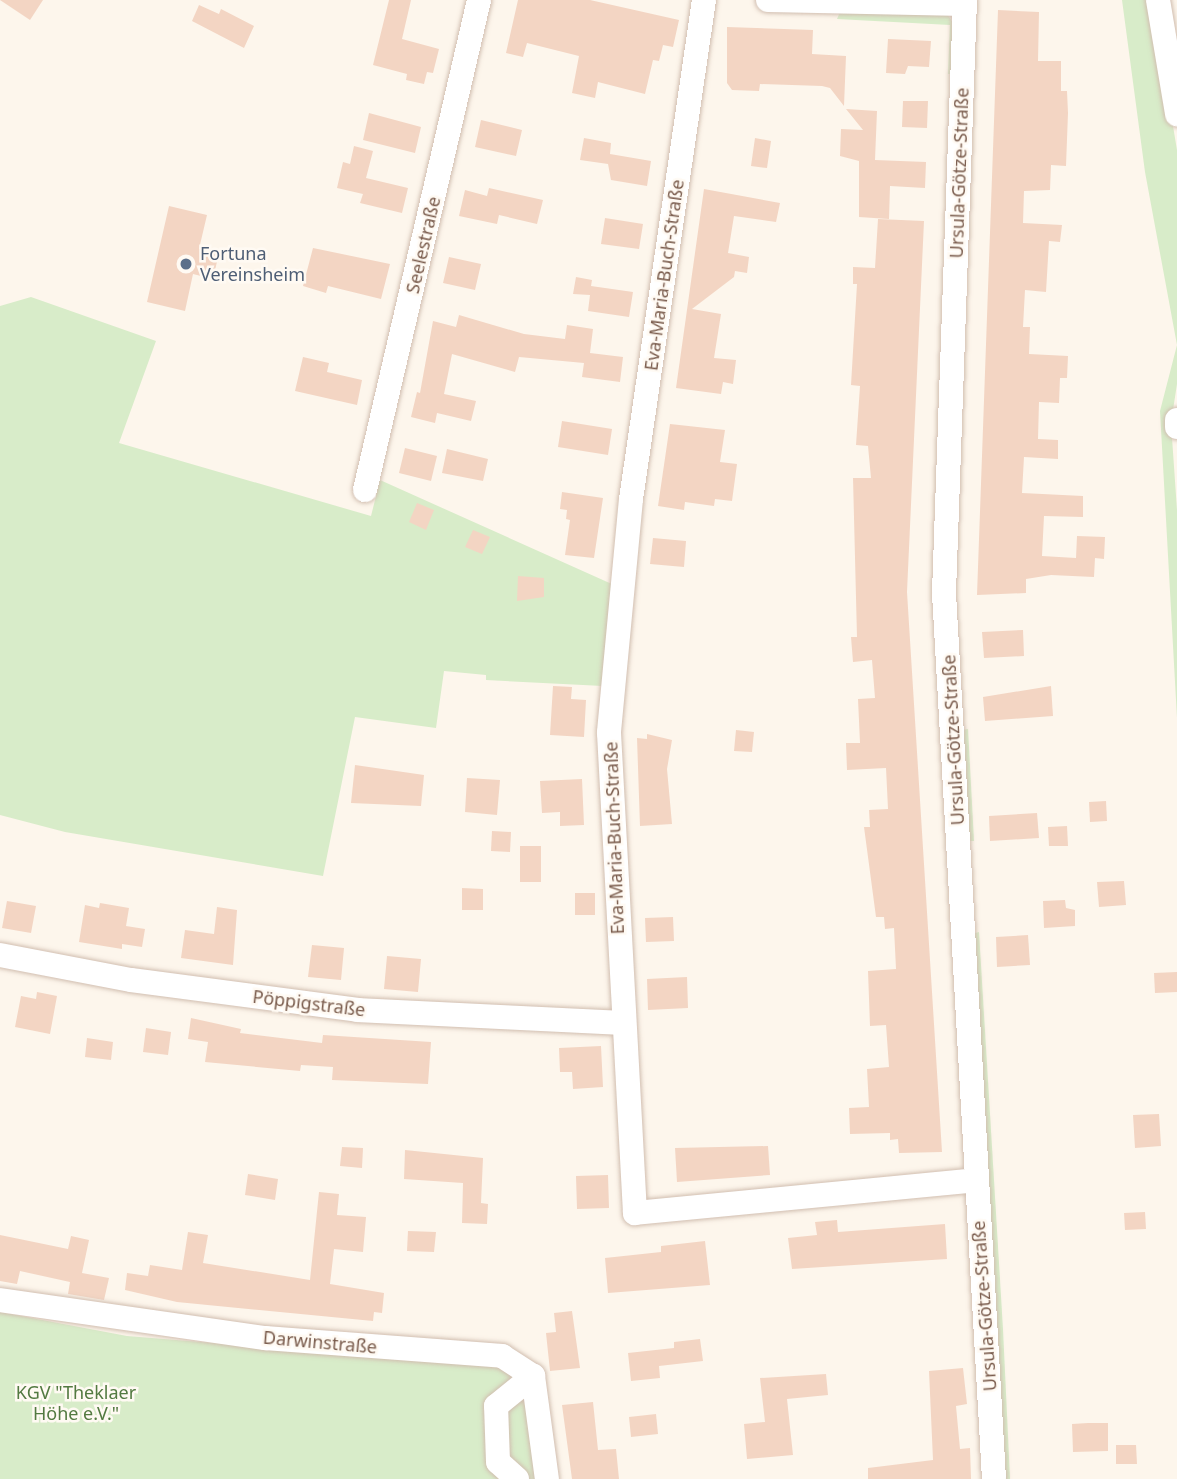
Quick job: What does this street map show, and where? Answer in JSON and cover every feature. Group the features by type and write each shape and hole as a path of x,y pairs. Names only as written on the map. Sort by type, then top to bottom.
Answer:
{"street":[{"name":"Seelestraße","path":"365,490 479,0"},
{"name":"Eva-Maria-Buch-Straße","path":"704,0 631,499 609,733 622,1023 635,1213 976,1180"},
{"path":"768,0 965,2"},
{"path":"1158,0 1177,114"},
{"name":"Ursula-Götze-Straße","path":"965,2 944,593 994,1479"},
{"path":"1177,420 1177,428"},
{"name":"Pöppigstraße","path":"0,955 131,980 358,1010 622,1023"},
{"name":"Darwinstraße","path":"0,1300 265,1338 502,1356 533,1376"},
{"path":"517,1479 498,1462 496,1406 533,1376"},
{"path":"533,1376 548,1479"}],"green space":[{"path":"1122,0 1152,0 1177,150 1177,345 1145,172"},
{"path":"840,12 948,15 956,28 955,74 948,74 950,25 837,19"},
{"path":"31,297 156,341 119,443 371,516 380,480 614,585 603,686 486,680 486,675 444,671 436,728 355,717 323,876 65,832 0,815 0,306"},
{"path":"1177,345 1177,384 1171,423 1177,510 1177,718 1160,411"},
{"path":"968,729 974,841 969,841 962,730"},
{"path":"979,932 1010,1479 1002,1479 972,934"},
{"name":"KGV \"Theklaer Höhe e.V.\"","path":"0,1312 127,1336 505,1367 520,1377 540,1479 0,1479"}],"building":[{"path":"0,0 43,0 30,20"},
{"path":"389,0 411,0 402,39 439,49 433,73 427,72 424,84 406,80 407,74 373,65"},
{"path":"518,0 590,0 679,20 673,47 663,45 659,61 653,60 645,94 598,82 595,98 572,93 579,56 527,43 523,57 506,53"},
{"path":"199,5 219,14 221,9 254,26 244,48 192,21"},
{"path":"998,10 1039,12 1038,61 1061,61 1061,91 1067,91 1066,166 1051,165 1050,190 1024,191 1023,223 1062,225 1060,242 1049,241 1046,292 1025,290 1023,327 1030,327 1029,354 1068,356 1067,378 1060,378 1059,403 1039,402 1038,439 1058,440 1058,459 1024,457 1022,493 1083,496 1083,517 1044,516 1042,556 1076,558 1077,536 1105,537 1104,559 1095,558 1094,577 1051,575 1026,579 1026,593 977,595"},
{"path":"727,27 813,30 812,54 846,56 844,106 830,88 822,86 760,84 759,91 732,90 727,83"},
{"path":"888,39 931,41 929,67 908,66 905,74 886,73"},
{"path":"903,101 928,101 927,128 902,127"},
{"path":"846,109 877,111 875,160 926,162 925,188 890,186 889,219 859,217 859,161 840,156 841,129 863,130"},
{"path":"369,113 421,127 415,153 363,140"},
{"path":"481,120 522,130 516,156 475,147"},
{"path":"584,138 611,143 610,154 651,161 647,186 611,180 608,164 580,160"},
{"path":"755,138 771,141 767,168 751,166"},
{"path":"354,146 373,151 366,178 408,188 402,213 360,203 363,194 337,188 343,162 350,164"},
{"path":"489,188 543,200 537,224 499,215 497,224 459,216 465,190 487,196"},
{"path":"704,189 780,203 776,222 734,216 728,253 749,257 747,273 735,271 734,277 692,309 721,314 714,358 736,360 733,384 723,382 721,394 676,388"},
{"name":"Fortuna Vereinsheim","path":"169,206 207,215 199,249 219,253 213,279 193,274 185,311 147,302"},
{"path":"605,218 643,224 639,249 601,244"},
{"path":"878,219 924,221 907,592 942,1152 899,1153 898,1139 890,1140 890,1133 850,1134 849,1108 869,1107 867,1069 889,1067 886,1025 870,1026 868,971 896,969 894,928 885,929 884,917 876,917 864,827 870,827 869,810 888,809 886,768 847,770 846,743 860,743 858,699 875,698 872,660 853,662 851,637 857,637 853,478 871,478 868,446 856,445 860,386 851,385 857,284 853,284 853,267 875,268"},
{"path":"313,248 390,264 381,299 328,286 326,293 303,286"},
{"path":"449,257 481,264 475,290 443,283"},
{"path":"576,277 592,280 591,286 633,292 629,317 588,311 590,295 573,294"},
{"path":"459,315 524,334 565,339 567,325 593,329 590,353 623,357 620,382 582,377 584,363 519,357 515,372 452,354 444,394 476,401 471,421 437,413 435,423 411,417 417,392 420,393 433,321 456,327"},
{"path":"303,357 329,363 327,372 362,380 357,405 295,391"},
{"path":"562,421 612,429 608,455 558,447"},
{"path":"670,424 725,430 720,462 737,464 732,501 715,499 714,506 685,502 684,510 658,506"},
{"path":"405,448 437,456 431,481 399,473"},
{"path":"447,449 488,459 483,481 442,473"},
{"path":"562,492 603,498 594,558 565,555 570,520 566,519 567,510 560,509"},
{"path":"417,503 434,510 426,530 409,522"},
{"path":"473,530 490,537 482,554 465,547"},
{"path":"653,538 686,541 684,567 650,564"},
{"path":"518,576 544,578 544,597 517,601"},
{"path":"1023,630 1024,656 984,658 982,632"},
{"path":"553,686 572,687 571,699 586,700 584,737 550,735"},
{"path":"1051,686 1053,716 985,721 983,697"},
{"path":"736,730 754,732 752,752 734,751"},
{"path":"647,734 672,740 667,769 672,824 640,826 637,738 647,739"},
{"path":"355,765 424,775 421,806 351,803"},
{"path":"467,778 500,780 497,815 465,812"},
{"path":"582,779 584,825 560,826 560,812 542,813 540,781"},
{"path":"1106,801 1107,821 1090,822 1089,802"},
{"path":"1037,813 1039,838 990,841 989,816"},
{"path":"1067,826 1068,846 1049,846 1048,827"},
{"path":"492,831 511,832 510,852 491,851"},
{"path":"520,846 541,846 541,882 520,882"},
{"path":"1124,881 1126,905 1099,907 1097,882"},
{"path":"462,888 483,889 483,910 462,910"},
{"path":"575,893 595,893 595,915 575,915"},
{"path":"1065,900 1066,908 1075,910 1075,926 1044,928 1043,901"},
{"path":"7,901 36,906 31,933 2,928"},
{"path":"100,903 129,908 126,926 145,929 142,947 122,944 122,949 79,942 85,905 99,908"},
{"path":"217,907 237,910 233,965 181,958 185,930 214,934"},
{"path":"673,917 674,941 646,942 645,918"},
{"path":"1028,935 1030,965 997,967 996,937"},
{"path":"312,945 344,948 341,980 308,977"},
{"path":"387,956 421,959 418,992 384,989"},
{"path":"1177,972 1177,992 1155,993 1154,973"},
{"path":"687,977 688,1008 648,1010 647,979"},
{"path":"37,992 57,996 50,1034 15,1027 21,996 36,999"},
{"path":"191,1018 241,1029 240,1033 322,1043 323,1035 431,1042 428,1084 332,1080 333,1067 301,1065 300,1071 205,1062 208,1042 188,1039"},
{"path":"146,1028 171,1032 168,1055 143,1052"},
{"path":"87,1038 113,1042 111,1060 85,1057"},
{"path":"601,1046 603,1087 573,1089 572,1072 560,1072 559,1048"},
{"path":"1159,1114 1161,1146 1135,1148 1133,1115"},
{"path":"768,1146 770,1175 677,1182 675,1148"},
{"path":"342,1147 363,1148 362,1168 340,1166"},
{"path":"405,1150 483,1158 481,1203 488,1204 487,1224 462,1223 463,1183 404,1179"},
{"path":"248,1174 278,1179 275,1200 245,1195"},
{"path":"608,1175 609,1208 577,1209 576,1176"},
{"path":"319,1192 339,1194 337,1215 366,1217 363,1252 334,1249 330,1284 384,1293 382,1313 374,1312 373,1321 177,1302 125,1290 127,1273 148,1276 150,1265 182,1270 188,1232 208,1235 203,1263 310,1280"},
{"path":"1145,1212 1146,1229 1125,1230 1124,1213"},
{"path":"837,1220 838,1232 945,1224 947,1259 792,1269 788,1238 817,1235 815,1222"},
{"path":"408,1231 436,1232 434,1252 407,1251"},
{"path":"0,1235 68,1249 71,1236 89,1240 82,1273 109,1278 104,1300 68,1294 70,1282 20,1271 17,1284 0,1281"},
{"path":"705,1241 710,1285 608,1293 605,1258 661,1252 661,1246"},
{"path":"572,1311 580,1368 550,1371 546,1333 556,1332 554,1313"},
{"path":"700,1339 703,1361 659,1366 660,1378 631,1381 628,1353 674,1348 674,1342"},
{"path":"963,1368 967,1404 956,1406 960,1449 970,1448 971,1479 868,1479 868,1468 933,1460 929,1371"},
{"path":"826,1374 828,1395 787,1399 793,1455 747,1459 744,1424 765,1422 760,1378"},
{"path":"593,1402 598,1450 616,1449 619,1479 572,1479 562,1405"},
{"path":"656,1414 658,1434 631,1437 629,1417"},
{"path":"1108,1423 1108,1451 1073,1452 1072,1424"},
{"path":"1116,1445 1136,1445 1137,1464 1116,1464"}],"place":[{"name":"Fortuna Vereinsheim","path":"186,264"}]}
